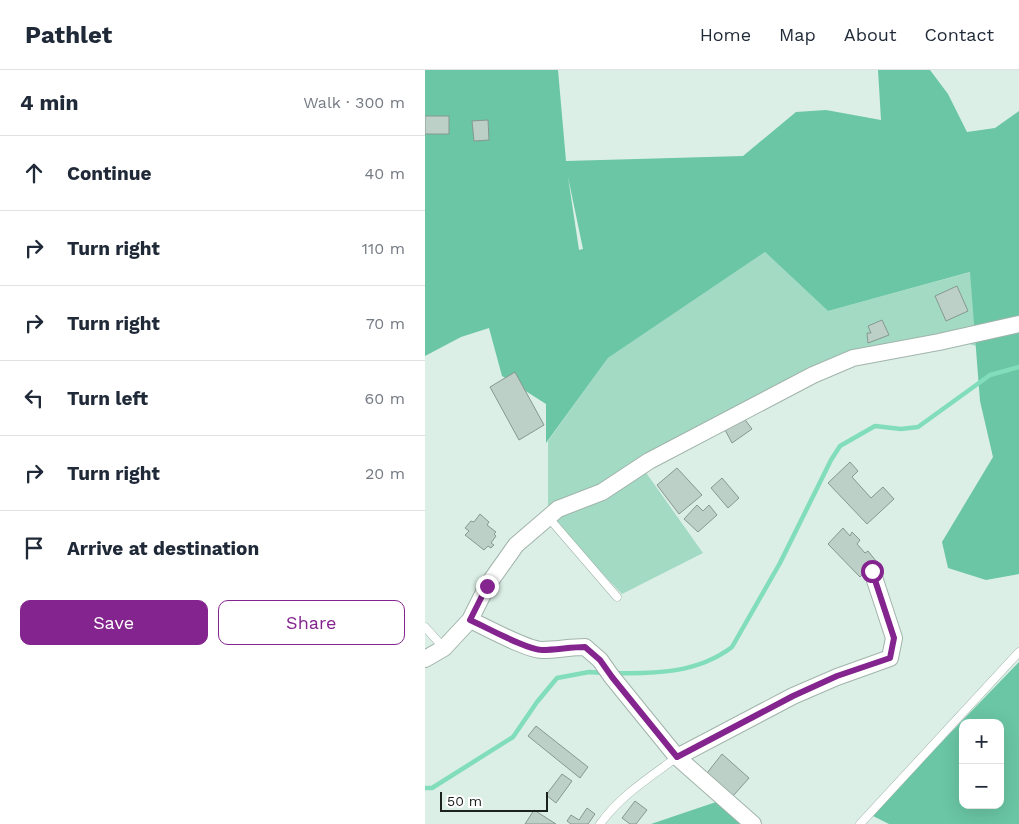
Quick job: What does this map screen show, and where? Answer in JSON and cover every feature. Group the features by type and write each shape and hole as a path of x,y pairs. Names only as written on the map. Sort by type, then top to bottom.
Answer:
{"street":[{"path":"425,659 444,648 470,620 487,586 516,545 558,509 601,492 649,461 813,375 853,358 939,342 1019,324"},
{"path":"677,757 793,696 837,676 890,658 894,638 872,571"},
{"path":"470,620 517,642 541,650 585,647 600,660 677,757 753,824"}],"lane":[{"path":"549,517 617,597"},
{"path":"425,628 444,648"},
{"path":"859,824 1019,652"},
{"path":"600,824 613,807 627,794 677,757"}],"green space":[{"path":"425,70 558,70 566,161 743,156 796,112 826,110 881,120 878,70 930,70 948,94 967,132 995,128 1019,111 1019,574 986,580 948,568 942,542 993,457 980,401 970,272 828,311 765,252 608,358 546,443 546,404 502,376 489,328 461,337 425,356","holes":["568,177 583,249 579,250"]},
{"path":"765,252 828,311 971,272 976,346 947,338 834,358 642,467 703,553 622,594 548,517 548,441 608,358"},
{"path":"1019,662 1019,824 889,824 871,815 959,724 959,809 1004,809 1004,719 964,719"},
{"path":"719,801 742,824 651,824"}],"building":[{"path":"425,116 449,116 449,134 425,134"},
{"path":"488,120 489,140 474,141 472,121"},
{"path":"957,286 968,311 946,321 935,296"},
{"path":"882,320 889,335 868,343 867,333 871,333 868,326"},
{"path":"515,372 544,425 519,440 490,387"},
{"path":"743,417 752,429 732,443 724,428"},
{"path":"850,462 858,471 852,477 871,498 883,487 894,499 867,524 828,483"},
{"path":"677,468 702,495 679,514 657,485"},
{"path":"722,478 739,498 728,508 711,488"},
{"path":"697,505 703,511 709,505 717,515 698,532 684,519"},
{"path":"480,514 489,522 487,525 496,532 494,534 496,536 491,543 494,545 491,548 488,546 484,550 465,535 469,531 465,528 471,521 474,522"},
{"path":"843,528 850,536 852,532 860,540 857,544 865,553 868,551 876,561 860,577 828,544"},
{"path":"536,726 588,767 580,778 528,736"},
{"path":"722,754 749,778 733,796 707,773"},
{"path":"562,774 572,781 556,803 546,795"},
{"path":"635,801 647,810 636,824 630,824 622,818"},
{"path":"587,808 595,814 588,824 571,824 567,821 571,815 579,820"},
{"path":"534,810 556,824 525,824"}],"waterway":[{"path":"614,673 660,672 691,667 719,656 732,647 780,563 831,460 840,446 875,426 901,429 918,427 990,375 1019,367"},
{"path":"425,788 432,788 513,737 537,702 557,678 589,672 604,673"}],"route":[{"path":"487,586 470,620 517,642 541,650 585,647 600,660 677,757 793,696 837,676 890,658 894,638 872,571"}]}
